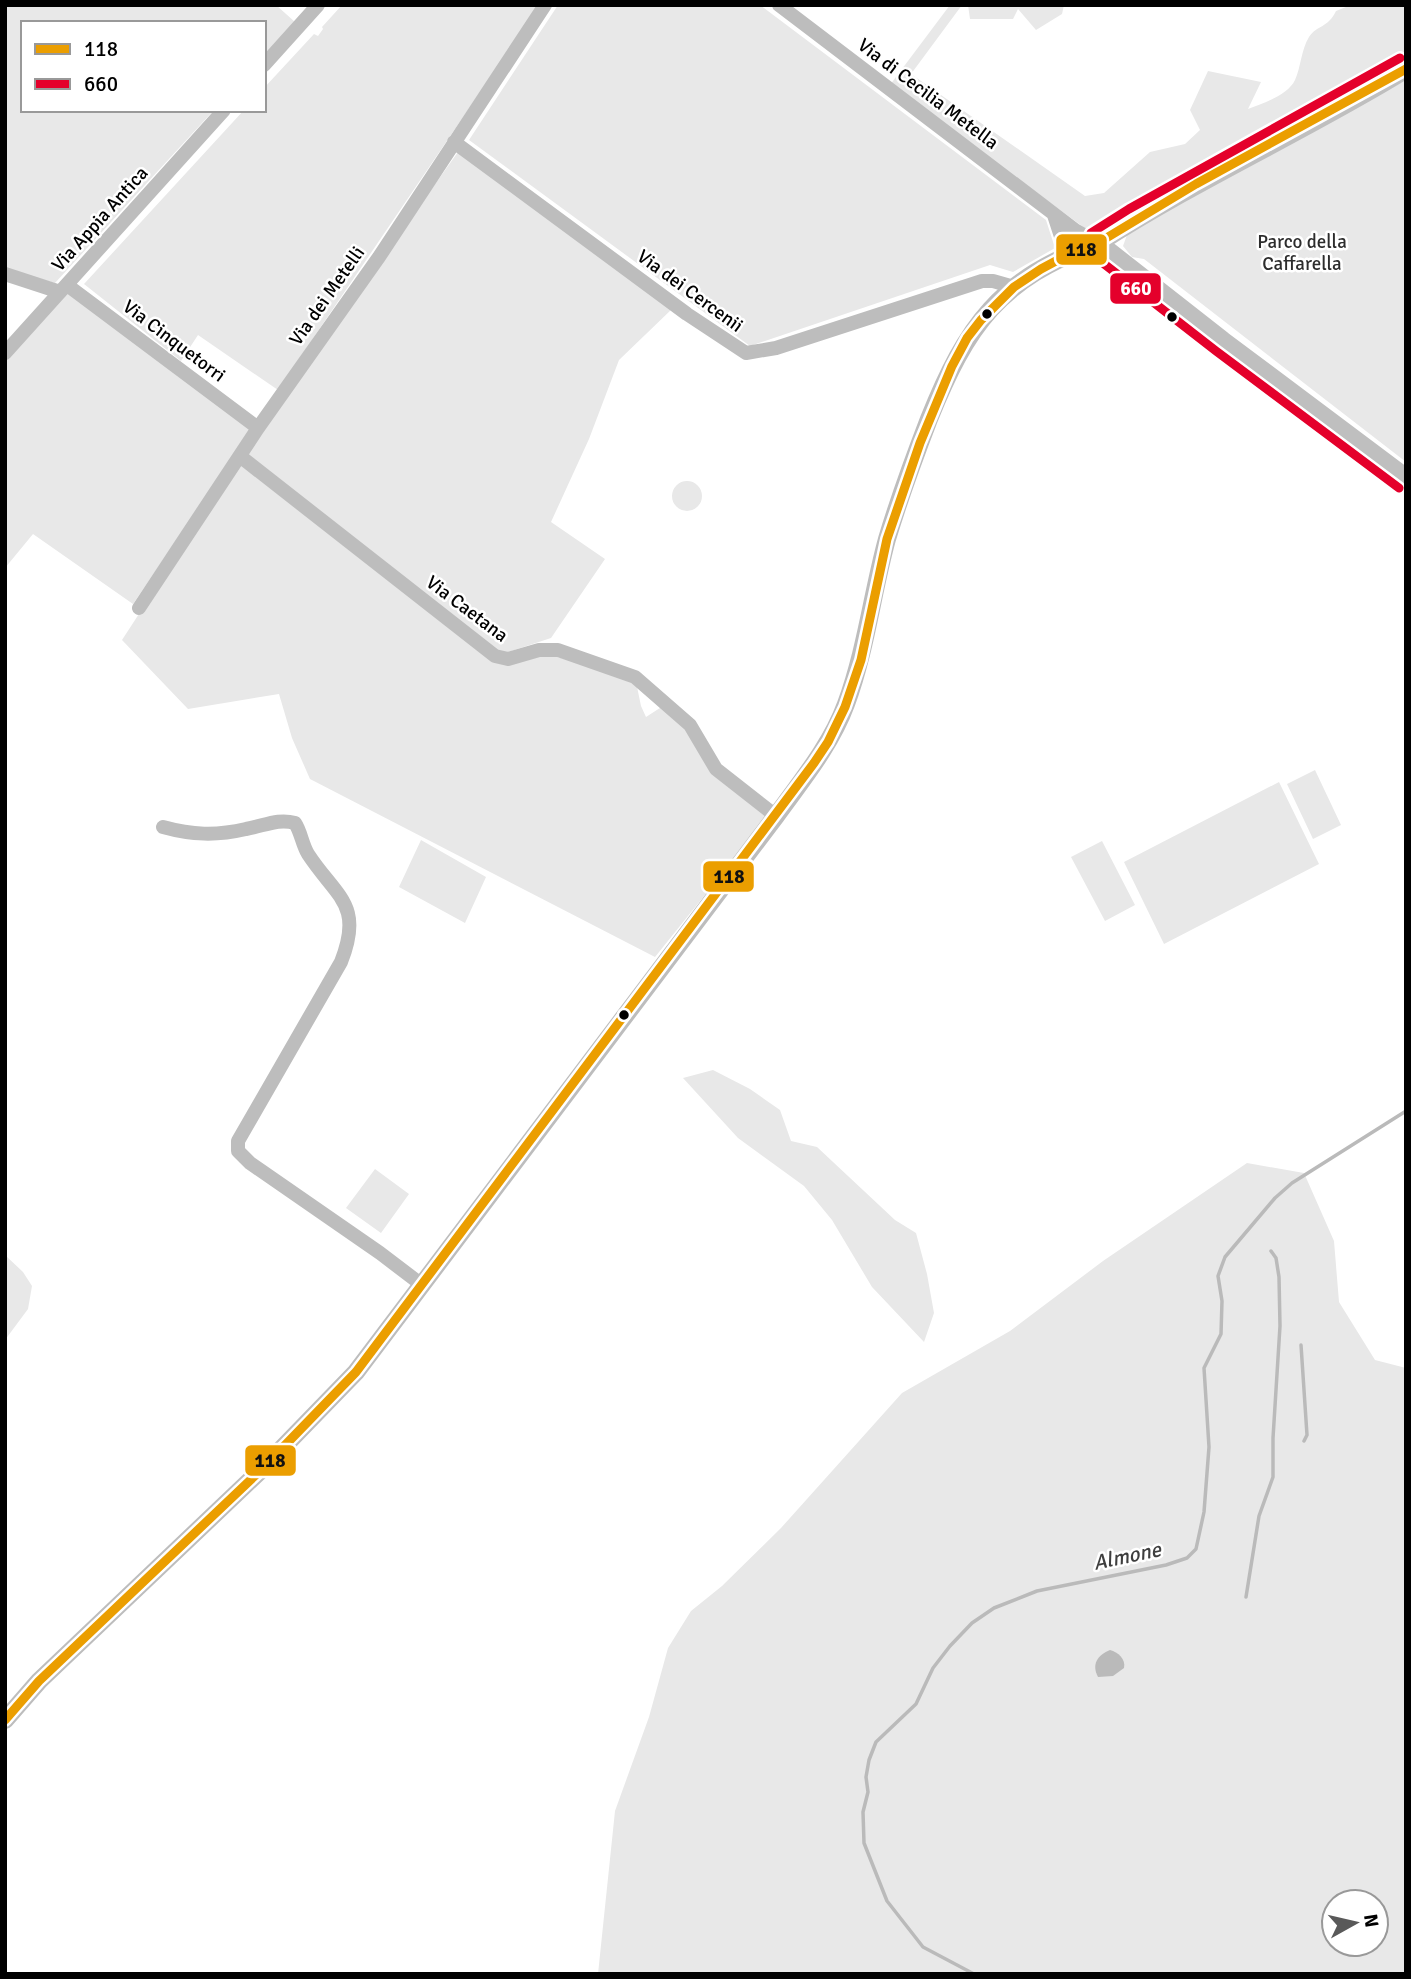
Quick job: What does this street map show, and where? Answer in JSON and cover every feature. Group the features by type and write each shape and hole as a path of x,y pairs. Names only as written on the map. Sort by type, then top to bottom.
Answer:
{"main road":[{"path":"1406,69 1196,184 1098,243 1406,478"}],"street":[{"path":"266,63 318,5"},
{"name":"Via dei Metelli","path":"139,608 258,428 379,257 545,5"},
{"name":"Via di Cecilia Metella","path":"779,5 1075,230 1098,243"},
{"name":"Via Appia Antica","path":"5,353 222,112"},
{"name":"Via dei Cercenii","path":"454,142 687,314 746,354 776,348 982,281 1014,287"},
{"path":"1054,214 1067,255"},
{"path":"5,1720 44,1676 201,1529 324,1407 364,1363 776,816 821,752 845,706 861,660 887,540 920,443 951,366 974,329 1014,287 1067,255 1098,243"},
{"name":"Via Cinquetorri","path":"5,274 64,288 258,428"},
{"name":"Via Caetana","path":"240,457 495,656 508,659 544,649 558,650 641,680 693,729 716,769 776,816"},
{"path":"163,827 206,835 246,830 283,820 295,822 305,850 338,891 347,908 351,931 347,947 239,1141 238,1151 250,1163 422,1285"}],"green space":[{"path":"5,5 276,5 295,22 266,53 266,21 21,21 21,112 212,112 55,283 5,269"},
{"path":"342,5 539,5 278,390 198,335 181,361 84,284 242,112 266,112 266,86 314,34 318,36 322,27"},
{"path":"558,5 760,5 1046,220 1055,248 1013,272 990,265 750,346 469,140"},
{"path":"950,5 962,5 911,74 1085,196 1104,193 1150,152 1185,144 1200,130 1190,110 1208,71 1261,82 1248,109 1287,90 1295,80 1309,37 1330,21 1336,11 1346,7 1344,5 1406,5 1406,51 1391,59 1392,64 1380,73 1267,138 1263,134 1251,145 1114,228 1086,229 890,85"},
{"path":"968,5 1064,5 1062,14 1036,30 1018,9 1013,19 970,19"},
{"name":"Parco della Caffarella","path":"1406,80 1406,462 1144,259 1132,257 1123,246 1128,232"},
{"path":"458,152 672,309 619,360 589,439 551,522 605,559 551,638 499,655 534,651 635,677 646,717 663,706 695,735 707,764 770,814 655,957 310,779 292,738 279,694 188,709 122,640 241,457"},
{"path":"68,292 251,430 133,604 33,534 5,568 5,360"},
{"path":"687,481 697,486 702,496 697,506 687,511 677,506 672,496 677,486"},
{"path":"1315,770 1341,825 1313,839 1287,784"},
{"path":"1279,782 1319,864 1164,944 1124,862"},
{"path":"421,840 486,877 465,923 399,887"},
{"path":"1102,841 1135,905 1105,921 1071,857"},
{"path":"713,1070 750,1089 780,1110 791,1141 817,1147 895,1220 916,1233 934,1313 924,1342 872,1287 832,1220 804,1186 738,1138 683,1078"},
{"path":"1247,1163 1304,1173 1334,1241 1339,1302 1375,1360 1406,1368 1406,1974 598,1974 615,1811 649,1717 668,1648 691,1611 722,1586 781,1528 902,1393 1010,1331 1103,1261"},
{"path":"375,1169 409,1194 381,1233 346,1208"},
{"path":"5,1255 23,1272 32,1286 28,1309 5,1340"}],"shaded area":[{"path":"1110,1650 1121,1656 1124,1668 1113,1676 1098,1677 1095,1668 1097,1660"}],"waterway":[{"name":"Almone","path":"974,1974 923,1947 887,1901 864,1843 863,1812 868,1792 866,1777 876,1742 916,1704 933,1668 950,1646 972,1623 994,1608 1037,1591 1166,1565 1187,1558 1196,1549 1204,1512 1209,1447 1204,1368 1221,1334 1222,1301 1218,1276 1225,1257 1275,1198 1292,1183 1406,1111"},
{"path":"1246,1597 1259,1516 1273,1477 1280,1326 1279,1277 1276,1258 1271,1251"},
{"path":"1301,1345 1307,1435 1304,1441"}],"transit line":[{"name":"660","path":"1399,488 1090,253 1086,244 1091,233 1129,209 1400,58"},
{"name":"118","path":"5,1720 39,1681 262,1469 356,1372 814,763 845,707 861,660 887,539 920,443 952,366 967,338 981,320 1014,287 1041,269 1098,243 1196,184 1406,69"}]}
